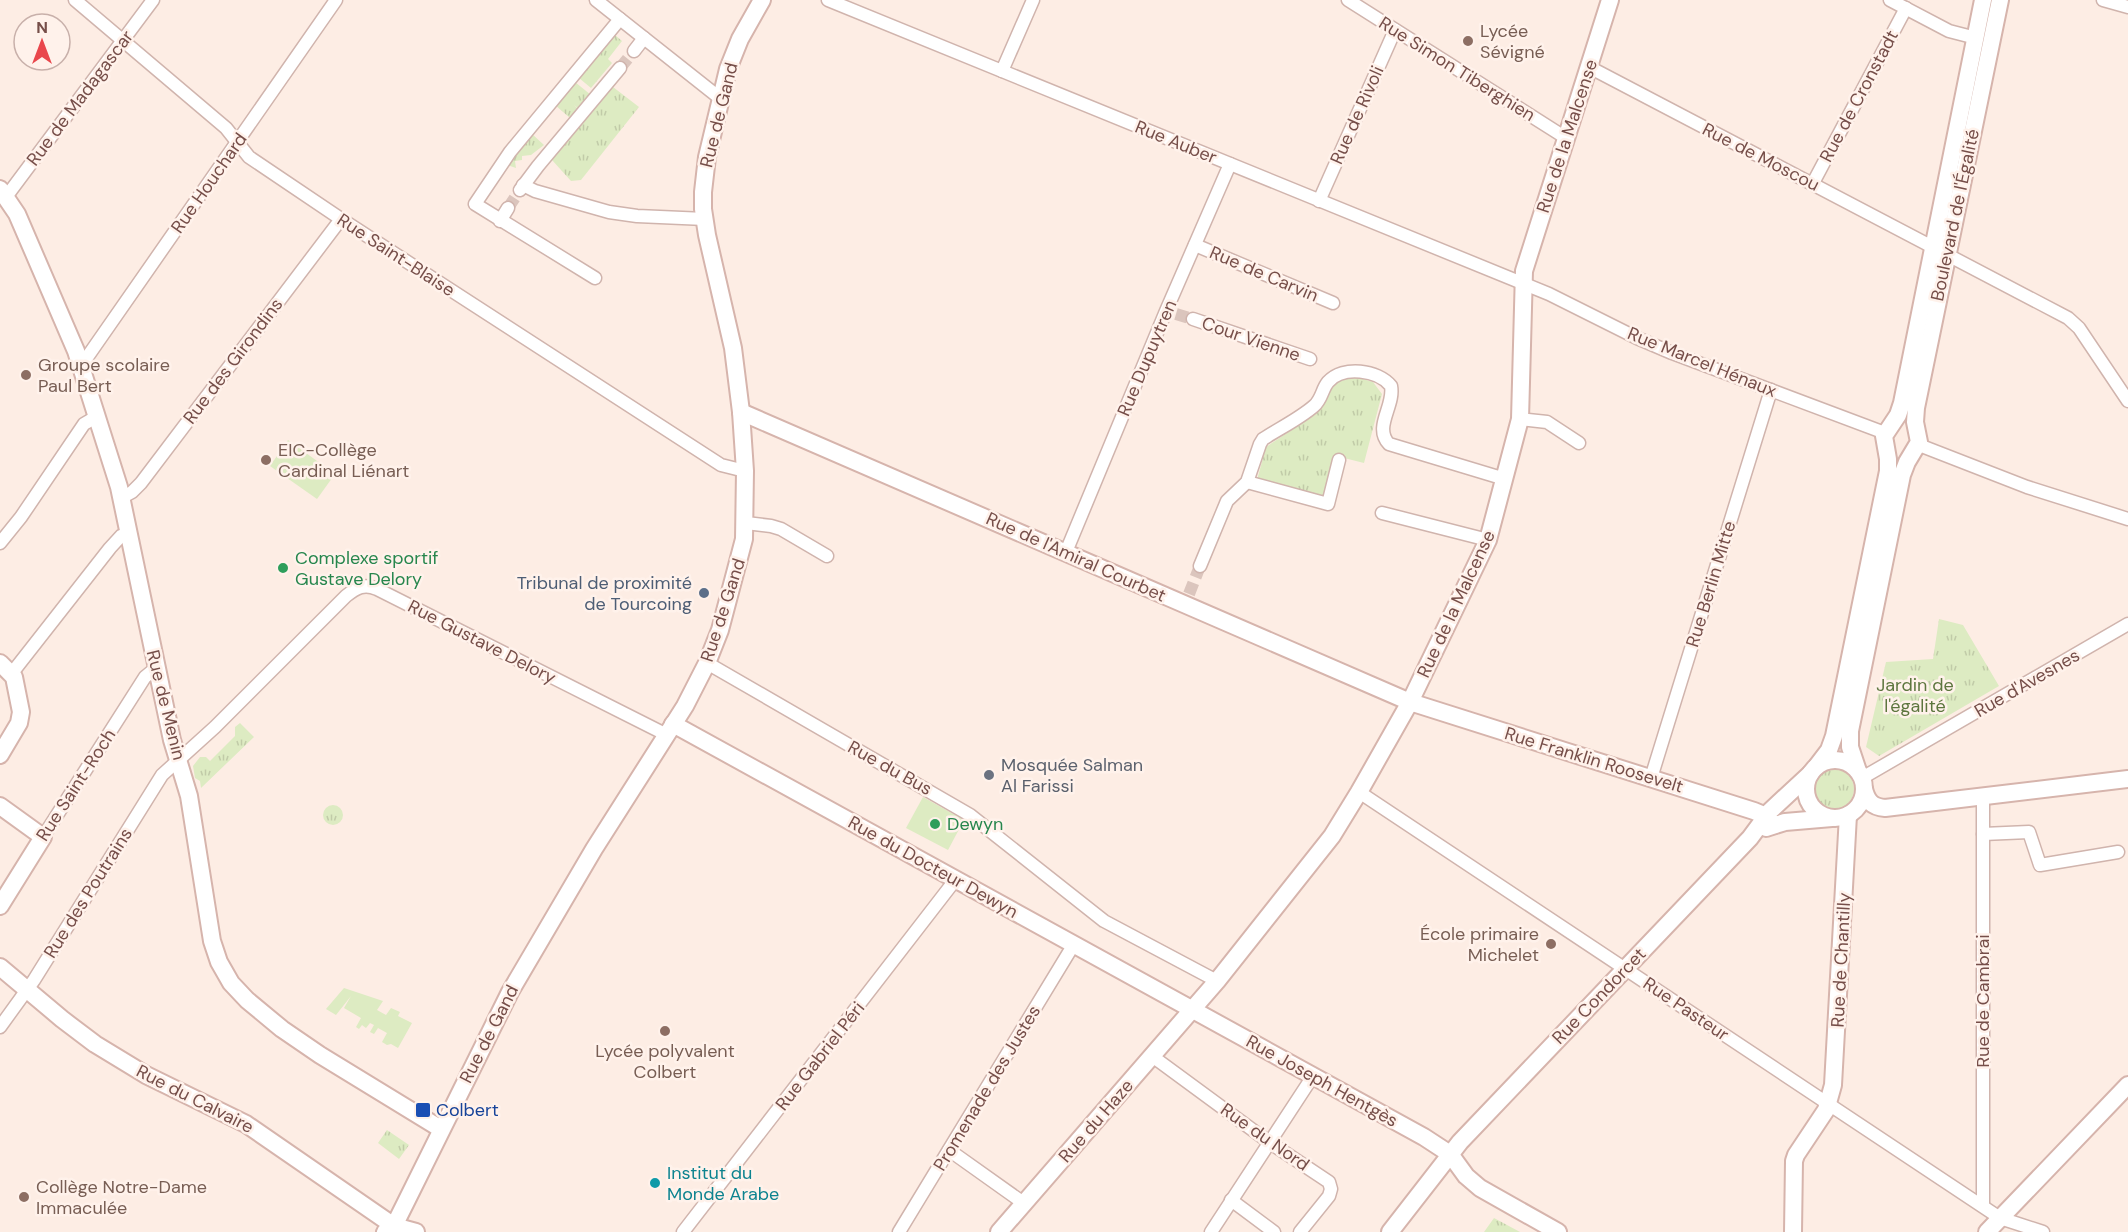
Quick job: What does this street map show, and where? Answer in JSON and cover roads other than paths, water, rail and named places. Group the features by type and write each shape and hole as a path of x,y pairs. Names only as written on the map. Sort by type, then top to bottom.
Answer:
{"street":[{"name":"Rue Saint-Blaise","path":"75,0 225,128 249,157 721,465 745,471"},
{"name":"Rue de Madagascar","path":"3,193 153,0"},
{"path":"596,0 721,99"},
{"name":"Rue de Gand","path":"393,1230 499,1012 594,849 670,730 707,663 718,638 743,547 746,523 745,471 741,412 732,342 705,219 704,177 732,59 740,39 762,0"},
{"name":"Rue Auber","path":"828,0 1523,284"},
{"path":"1002,71 1034,0"},
{"name":"Rue Simon Tiberghien","path":"1348,0 1566,138"},
{"name":"Rue de la Malcense","path":"1193,1009 1320,852 1359,792 1410,702 1488,540 1520,419 1524,271 1610,0"},
{"path":"1890,0 1949,31 1976,38"},
{"name":"Boulevard de l'Égalité","path":"1862,780 1850,747 1850,731 1902,476 1917,443 1916,408 1940,249 1983,0"},
{"name":"Boulevard de l'Égalité","path":"1814,770 1829,750 1834,736 1888,471 1887,436 1900,411 2000,0"},
{"path":"2103,0 2128,7"},
{"name":"Rue Houchard","path":"81,366 238,143 333,1"},
{"name":"Rue de Cronstadt","path":"1813,183 1906,8"},
{"path":"595,278 475,204 514,146 620,20"},
{"name":"Rue de Rivoli","path":"1319,201 1395,30"},
{"path":"634,51 644,38"},
{"name":"Rue de Moscou","path":"1589,67 1940,249 2075,323 2128,401"},
{"path":"620,68 522,187 609,212 637,216 705,219"},
{"name":"Rue Dupuytren","path":"1066,552 1171,312 1194,245 1230,164"},
{"name":"Rue de Menin","path":"3,193 17,214 81,366 121,498 172,740 190,800 212,941 219,962 231,983 247,1000 297,1040 441,1129"},
{"path":"500,220 508,208"},
{"name":"Rue des Girondins","path":"121,498 141,483 341,219"},
{"name":"Rue de Carvin","path":"1194,245 1333,303"},
{"name":"Rue Marcel Hénaux","path":"1523,284 1549,294 1637,338 1887,436"},
{"name":"Cour Vienne","path":"1193,320 1310,359"},
{"path":"1200,566 1227,501 1247,482 1263,439 1317,404 1325,386 1333,377 1352,370 1384,379 1391,386 1392,396 1383,430 1383,437 1389,444 1505,479"},
{"name":"Rue Berlin Mitte","path":"1651,778 1771,390"},
{"name":"Rue de l'Amiral Courbet","path":"741,412 1066,552 1186,599 1410,702"},
{"path":"0,543 21,517 84,424 96,417"},
{"path":"1520,419 1547,423 1579,443"},
{"path":"1898,422 1906,422 1912,424 1917,443 1900,457 1892,454 1887,436 1898,422"},
{"path":"1917,443 2027,487 2128,519"},
{"path":"1247,482 1328,504 1339,460"},
{"path":"1382,513 1488,540"},
{"path":"746,523 781,529 827,556"},
{"path":"0,755 21,717 18,697 6,668 110,548 128,533"},
{"name":"Rue Gustave Delory","path":"179,761 215,728 346,596 357,588 367,586 670,730"},
{"name":"Rue d'Avesnes","path":"1862,780 2128,624"},
{"name":"Rue du Bus","path":"707,663 970,815 1104,921 1217,981"},
{"name":"Rue Saint-Roch","path":"0,906 145,677 156,668"},
{"name":"Rue Franklin Roosevelt","path":"1410,702 1651,778 1770,820"},
{"name":"Rue du Docteur Dewyn","path":"670,730 956,879 1193,1009"},
{"path":"1840,816 1818,812 1808,799 1807,784 1814,770 1827,761 1838,760 1850,763 1862,780 1870,803 1878,808 2128,779"},
{"name":"Rue des Poutrains","path":"0,1027 27,990 157,782 179,761"},
{"name":"Rue Condorcet","path":"1390,1232 1450,1154 1750,838 1770,820 1814,770"},
{"path":"1770,820 1840,816 1860,804 1862,780"},
{"name":"Rue Pasteur","path":"1359,792 2000,1218 2043,1232"},
{"name":"Rue de Cambrai","path":"1983,796 1983,1206"},
{"path":"0,806 43,837"},
{"name":"Rue de Chantilly","path":"1828,1104 1833,1085 1840,816"},
{"path":"1983,834 2029,832 2040,865 2118,852"},
{"name":"Rue Gabriel Péri","path":"683,1232 956,879"},
{"name":"Promenade des Justes","path":"899,1232 1074,944"},
{"name":"Rue du Calvaire","path":"0,967 62,1019 107,1052 146,1075 246,1124 393,1230 416,1232"},
{"name":"Rue du Haze","path":"999,1232 1193,1009"},
{"name":"Rue Joseph Hentgès","path":"1193,1009 1424,1137 1450,1154 1466,1176 1479,1188 1558,1232"},
{"name":"Rue du Nord","path":"1152,1056 1269,1142 1325,1179 1330,1185 1329,1196 1300,1232"},
{"path":"1211,1232 1313,1076"},
{"path":"1987,1232 2128,1085"},
{"path":"1792,1232 1794,1161 1828,1104"},
{"path":"949,1150 1025,1204"},
{"path":"1231,1200 1274,1232"}],"tunnel":[{"path":"620,68 634,51"},
{"path":"508,208 520,190"},
{"path":"1176,314 1193,319"},
{"path":"1189,594 1200,566"}],"place":[{"name":"Lycée Sévigné","path":"1468,41"},
{"name":"Groupe scolaire Paul Bert","path":"26,375"},
{"name":"EIC-Collège Cardinal Liénart","path":"266,460"},
{"name":"Complexe sportif Gustave Delory","path":"283,568"},
{"name":"Tribunal de proximité de Tourcoing","path":"704,593"},
{"name":"Mosquée Salman Al Farissi","path":"989,775"},
{"name":"Dewyn","path":"935,824"},
{"name":"École primaire Michelet","path":"1551,944"},
{"name":"Lycée polyvalent Colbert","path":"665,1031"},
{"name":"Colbert","path":"423,1110"},
{"name":"Institut du Monde Arabe","path":"655,1183"},
{"name":"Collège Notre-Dame Immaculée","path":"24,1197"}],"park label":[{"name":"Jardin de l'égalité","path":"1915,695"}]}
